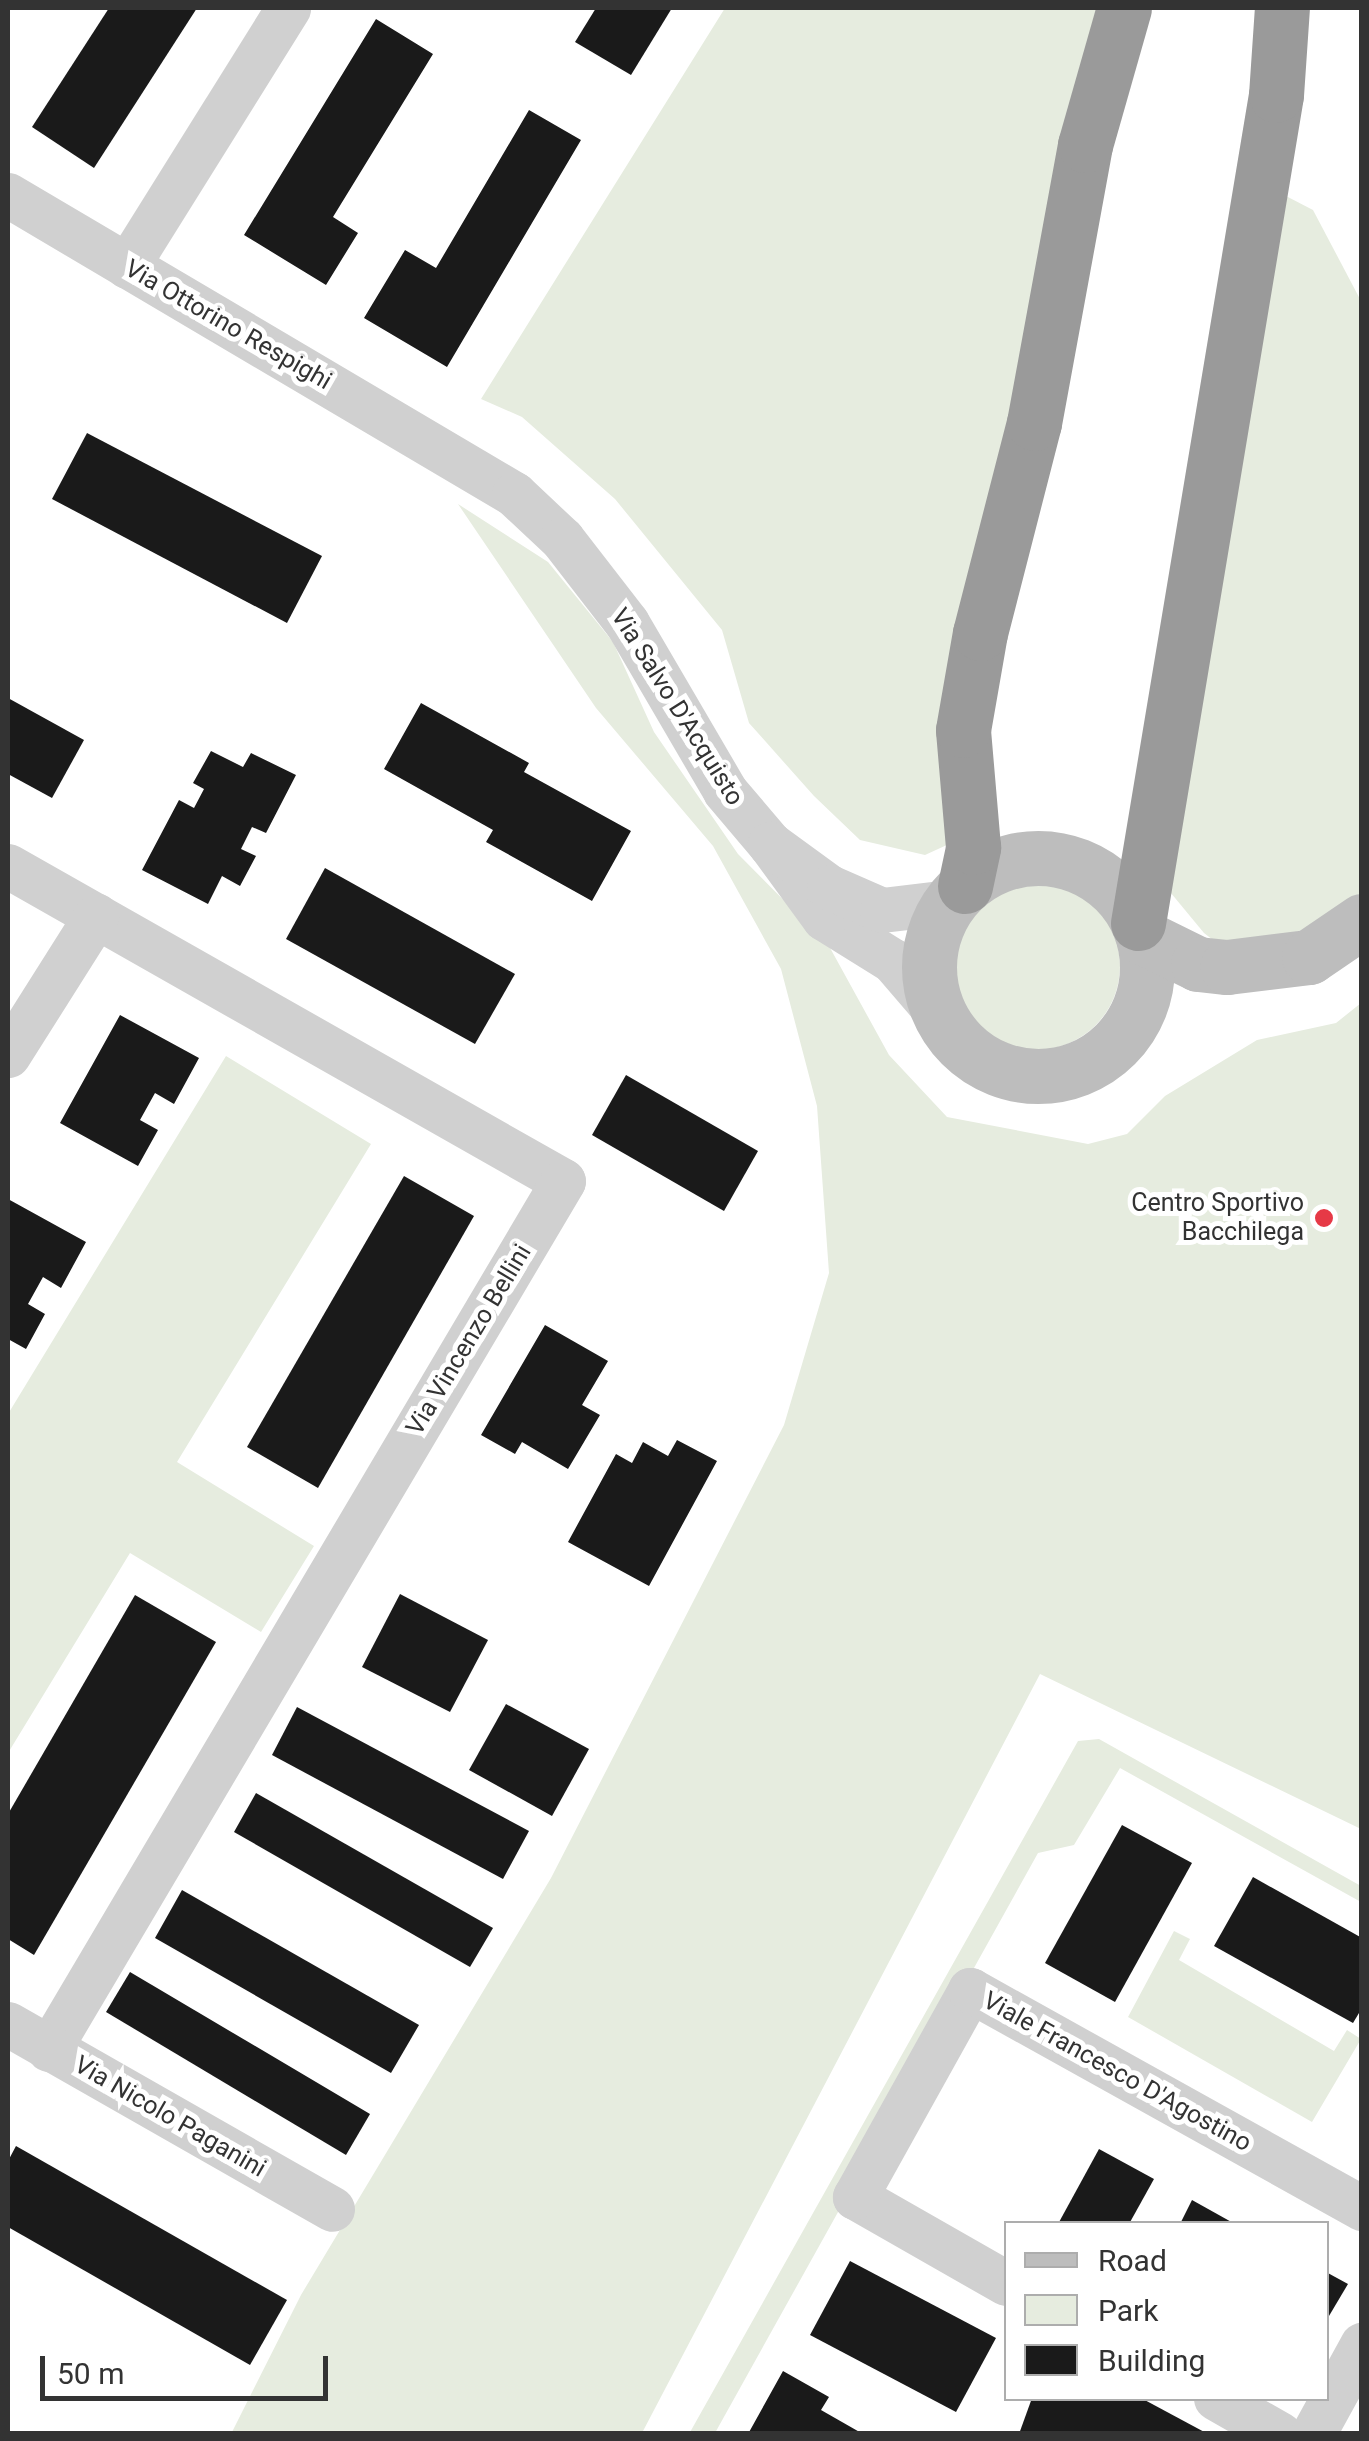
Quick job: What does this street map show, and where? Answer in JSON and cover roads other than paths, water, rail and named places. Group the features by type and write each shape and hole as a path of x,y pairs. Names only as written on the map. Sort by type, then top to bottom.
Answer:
{"highway":[{"path":"957,894 973,847 963,730 980,633 1034,423 1085,146 1124,8"},
{"path":"1140,930 1276,94 1282,8"}],"street":[{"path":"127,266 288,8"},
{"name":"Via Ottorino Respighi","path":"8,195 448,454"},
{"name":"Via Salvo D'Acquisto","path":"448,454 514,494 562,539 627,622 726,791 770,844"},
{"path":"770,844 829,887 882,910 957,894 1011,861 1057,860 1102,878 1140,930 1198,964 1227,967 1309,957"},
{"path":"770,844 824,918 893,962 970,1052 1018,1074 1066,1072 1111,1048 1162,1007 1272,979 1362,920"},
{"name":"Via Vincenzo Bellini","path":"8,866 563,1181 50,2049"},
{"path":"941,1017 929,952 957,894"},
{"path":"8,1054 96,916"},
{"path":"1111,1048 1141,1002 1147,970 1140,930"},
{"name":"Viale Francesco D'Agostino","path":"1004,2282 855,2197 970,1990 1362,2208"},
{"name":"Via Nicolo Paganini","path":"8,2024 332,2209"},
{"path":"1313,2434 1362,2345"},
{"path":"1221,2401 1280,2434"}],"place":[{"name":"Centro Sportivo Bacchilega","path":"1324,1218"}]}
